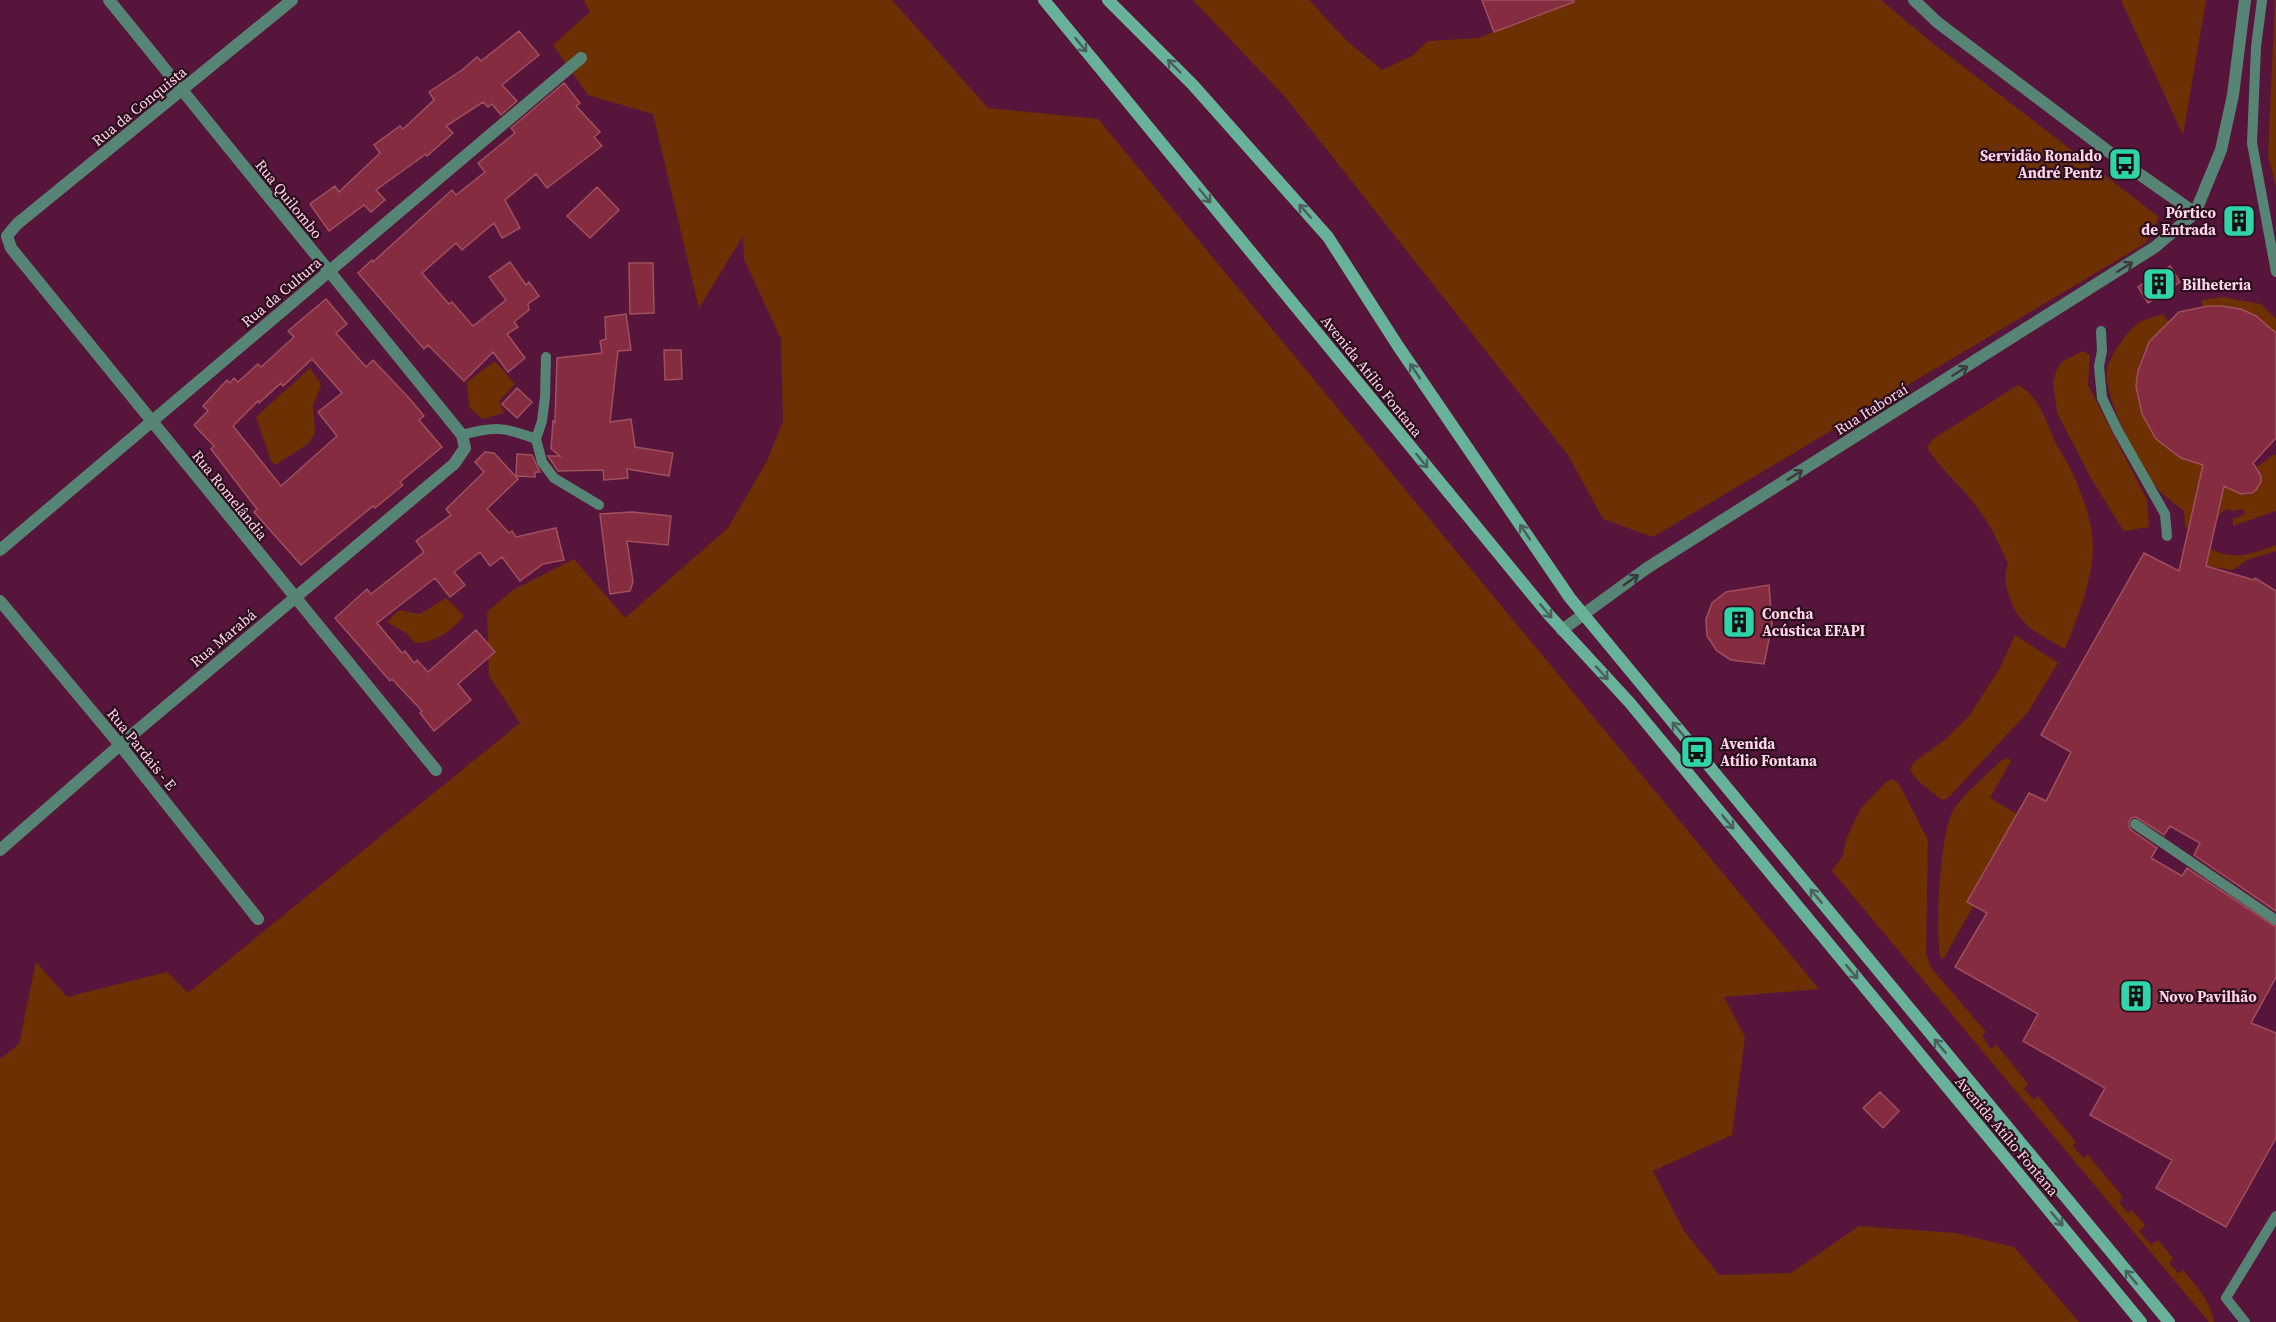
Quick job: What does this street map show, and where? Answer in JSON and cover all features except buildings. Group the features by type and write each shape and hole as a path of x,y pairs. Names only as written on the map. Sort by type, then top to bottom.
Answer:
{"main road":[{"name":"Avenida Atílio Fontana","path":"1044,0 1562,630 1630,704 2141,1322"},
{"name":"Avenida Atílio Fontana","path":"1108,0 1193,85 1328,237 1398,346 1570,598 2169,1322"}],"street":[{"name":"Rua Quilombo","path":"109,0 464,441"},
{"name":"Rua da Conquista","path":"6,236 17,224 292,0"},
{"path":"1914,0 1936,22 2125,164 2196,213 2221,150 2233,95 2246,0"},
{"name":"Rua da Cultura","path":"0,550 582,58"},
{"name":"Rua Itaboraí","path":"1562,630 1647,568 2155,247 2196,213"},
{"name":"Rua Romelândia","path":"6,236 11,248 151,422 436,770"},
{"name":"Rua Marabá","path":"0,850 294,597 454,464 464,441"},
{"name":"Rua Pardais - E","path":"0,601 120,745 258,920"}],"lane":[{"path":"2262,0 2256,46 2252,143 2276,272"},
{"path":"2101,331 2102,351 2099,366 2102,398 2165,514 2166,536"},
{"path":"546,357 545,397 542,421 536,439 542,462 554,478 599,505"},
{"path":"464,441 486,429 511,429 536,439"},
{"path":"2135,824 2276,920"},
{"path":"2245,1322 2226,1298 2276,1216"}],"shaded area":[{"path":"584,0 892,0 988,108 1098,119 1819,989 1724,997 1745,1037 1732,1135 1653,1171 1684,1231 1719,1275 1791,1273 1859,1226 1955,1233 2014,1247 2079,1322 0,1322 0,1059 19,1044 36,962 67,997 167,972 188,993 520,723 489,676 487,612 513,590 574,559 625,618 728,528 767,461 783,421 781,339 744,259 743,236 699,308 653,114 588,95 553,45 590,12"},
{"path":"1193,0 1309,0 1345,39 1382,70 1412,56 1428,41 1478,38 1573,0 1881,0 1930,41 2159,217 2146,243 1653,537 1603,519 1568,455 1286,98"},
{"path":"2121,0 2206,0 2183,135"},
{"path":"2276,0 2276,187 2268,156"},
{"path":"2222,297 2261,304 2276,319 2276,333 2242,311 2223,306 2202,307 2202,300"},
{"path":"2163,314 2169,322 2151,339 2142,355 2137,383 2138,398 2148,425 2156,437 2175,453 2203,465 2189,529 2185,526 2184,511 2159,490 2143,467 2117,415 2107,382 2108,365 2133,327 2146,319"},
{"path":"2083,351 2090,355 2088,385 2147,500 2149,527 2124,531 2091,478 2057,413 2053,381 2057,369 2063,361"},
{"path":"495,361 515,384 499,401 504,413 482,419 469,407 467,382"},
{"path":"310,368 321,385 313,406 315,433 308,444 275,465 271,461 256,417"},
{"path":"2018,385 2037,402 2076,480 2091,528 2093,548 2089,578 2081,608 2065,649 2031,629 2018,615 2007,588 2008,564 1993,532 1973,502 1937,462 1927,447 1933,439"},
{"path":"2276,455 2276,511 2233,526 2233,519 2245,514 2242,509 2232,511 2227,509 2216,521 2228,466 2233,488 2239,493 2250,494 2258,487 2257,467"},
{"path":"2276,545 2276,551 2247,560 2233,570 2206,566 2210,549 2228,555 2243,555"},
{"path":"446,598 464,616 454,627 430,641 415,643 406,633 387,622 399,610 420,614"},
{"path":"2015,635 2058,663 2028,712 1948,798 1942,800 1918,781 1910,770 1914,762 1946,739 1969,716 2000,668"},
{"path":"2008,758 2011,761 1990,798 2017,814 1974,905 1944,958 1941,959 1938,906 1942,860 1949,821 1954,809 1964,796 2002,760"},
{"path":"1892,779 1899,784 1928,840 1926,954 1932,969 1986,1032 1982,1036 1991,1049 1997,1045 2028,1084 2024,1089 2034,1100 2038,1096 2076,1142 2073,1146 2083,1158 2088,1155 2122,1196 2120,1203 2128,1213 2132,1210 2145,1225 2139,1231 2151,1245 2158,1240 2173,1258 2169,1263 2179,1274 2183,1270 2193,1282 2206,1301 2214,1322 2209,1322 1832,871 1843,856 1846,839 1861,808 1886,782"}],"place":[{"name":"Servidão Ronaldo André Pentz","path":"2125,164"},
{"name":"Pórtico de Entrada","path":"2239,221"},
{"name":"Bilheteria","path":"2159,284"},
{"name":"Concha Acústica EFAPI","path":"1739,622"},
{"name":"Avenida Atílio Fontana","path":"1697,752"},
{"name":"Novo Pavilhão","path":"2136,996"}]}
